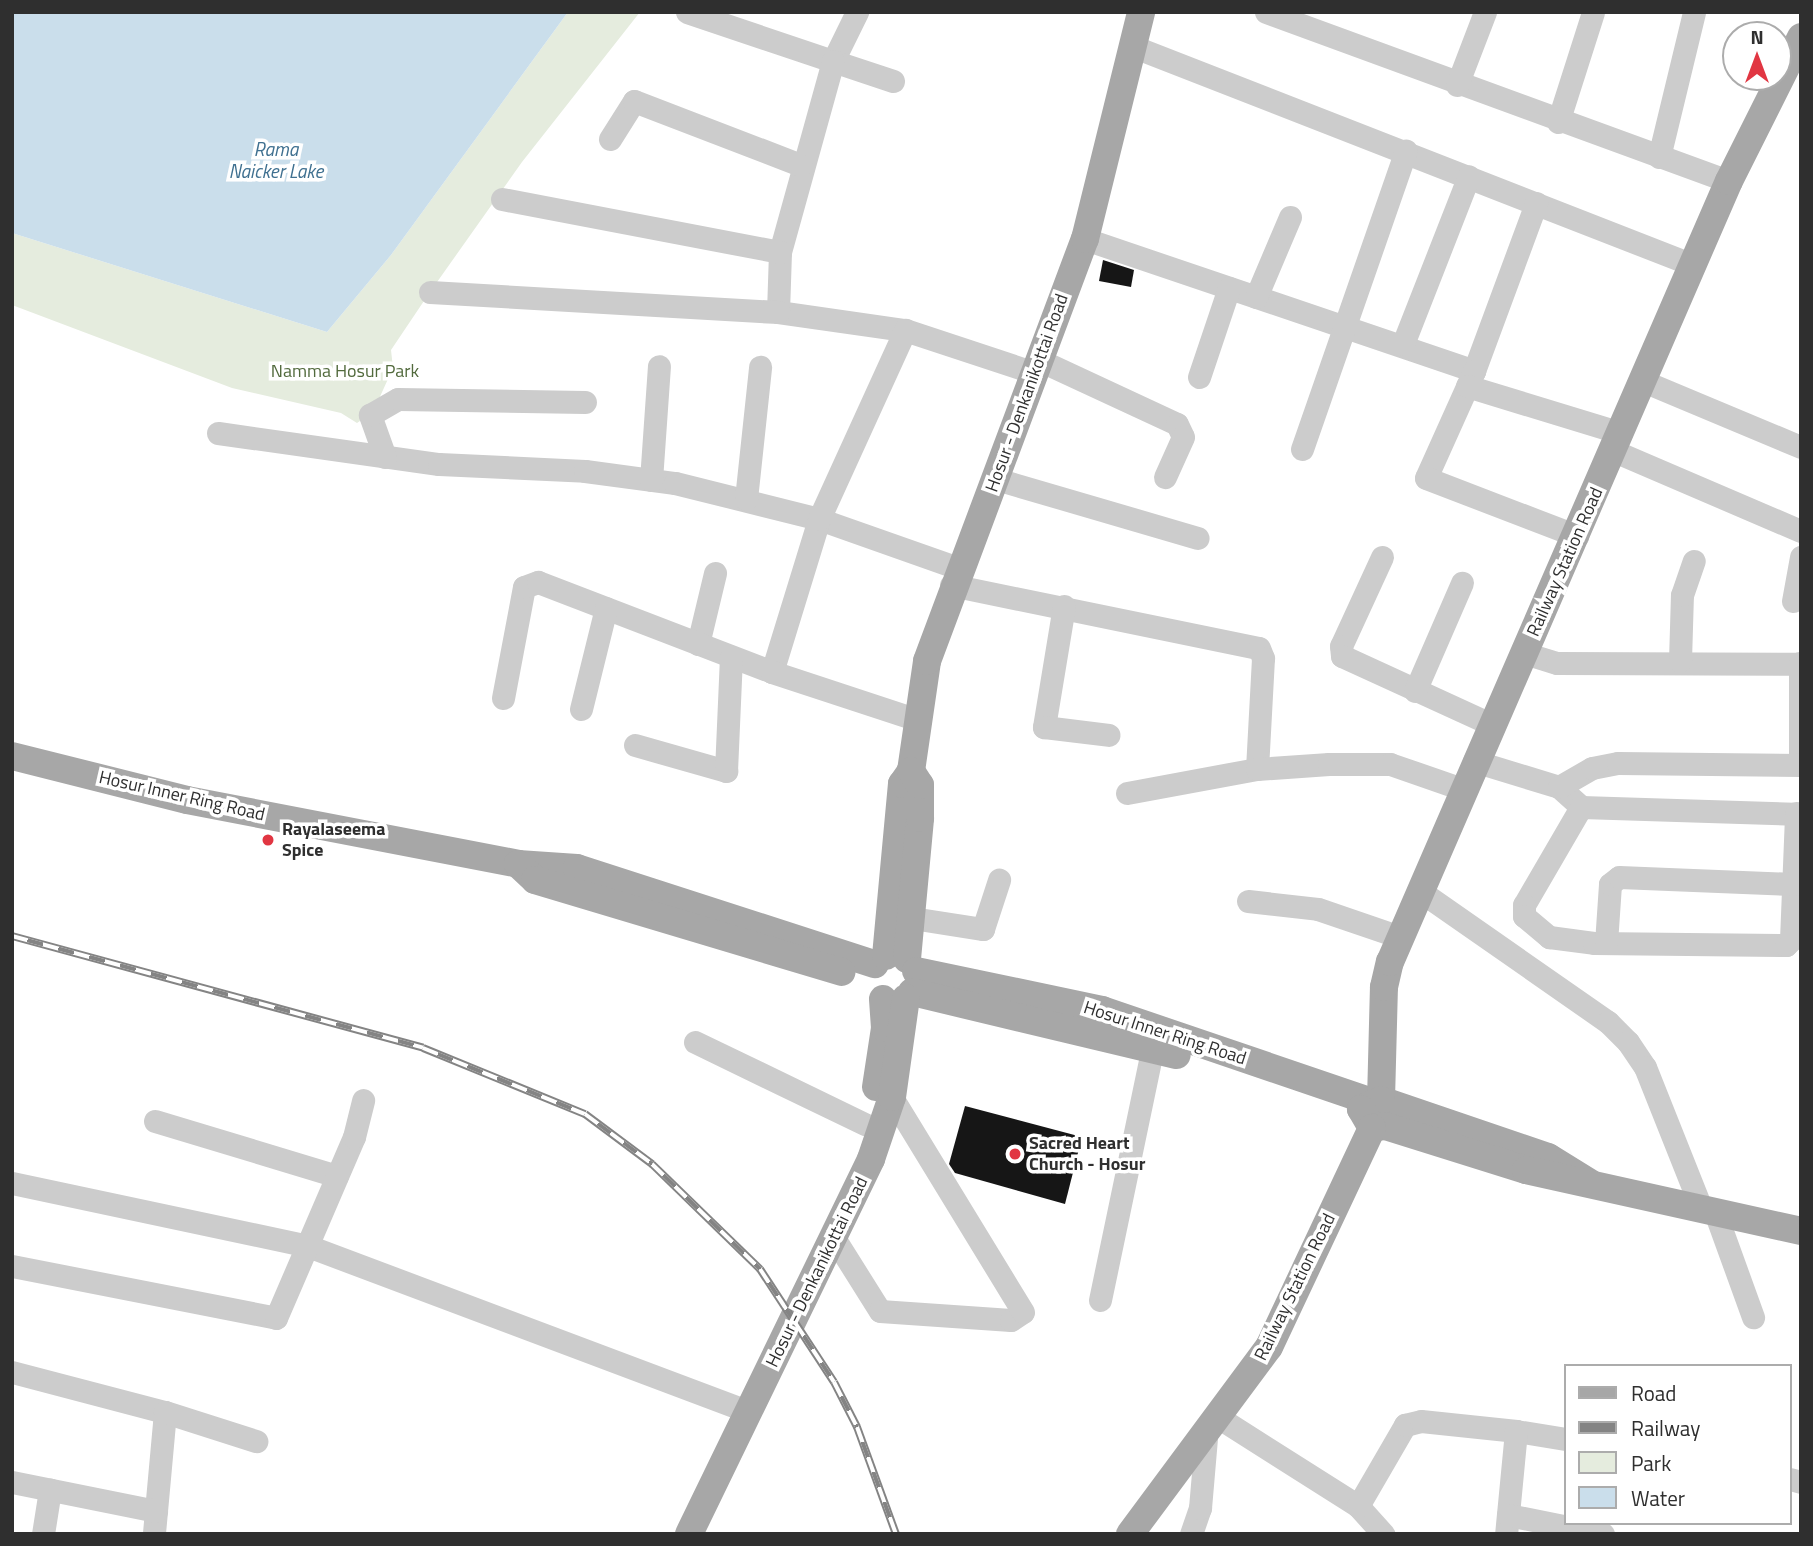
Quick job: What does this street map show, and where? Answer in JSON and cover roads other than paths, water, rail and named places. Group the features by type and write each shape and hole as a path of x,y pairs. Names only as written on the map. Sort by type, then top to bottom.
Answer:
{"main road":[{"name":"Hosur - Denkanikottai Road","path":"671,1534 834,1238 892,1097 902,784 911,771 927,661 954,577 996,480 1035,365 1085,239 1141,12"},
{"name":"Railway Station Road","path":"1130,1534 1213,1428 1269,1347 1376,1113 1384,987 1400,937 1465,790 1474,761 1493,725 1577,536 1729,181 1801,37"},
{"name":"Hosur Inner Ring Road","path":"12,756 187,800 518,864 577,869 894,977 1153,1047 1376,1113"},
{"name":"Hosur - Denkanikottai Road","path":"689,1534 865,1124 880,1069 894,977 912,918 920,785 911,771"},
{"name":"Hosur Inner Ring Road","path":"894,977 1102,1010 1514,1167 1801,1231"}],"street":[{"path":"687,12 893,81"},
{"path":"778,312 780,252 801,165 833,61 857,12"},
{"path":"1266,12 1558,122 1729,181"},
{"path":"1457,85 1485,12"},
{"path":"1558,122 1593,12"},
{"path":"1658,157 1694,12"},
{"path":"1132,46 1693,265"},
{"path":"610,139 634,101 801,165"},
{"path":"1302,449 1406,151"},
{"path":"1403,344 1469,176"},
{"path":"502,199 780,252"},
{"path":"1536,203 1471,379 1426,478 1577,536"},
{"path":"1256,297 1290,217"},
{"path":"1085,239 1343,327 1403,344 1471,379 1617,442 1801,531"},
{"path":"1199,377 1229,288"},
{"path":"430,292 778,312 905,330 1035,365 1177,424 1183,437 1165,477"},
{"path":"772,672 819,520 905,330"},
{"path":"651,480 659,366"},
{"path":"746,499 760,367"},
{"path":"1643,382 1801,447"},
{"path":"385,457 370,415 398,400 584,402"},
{"path":"218,433 385,457 651,480 746,499 819,520 954,577 1064,606 1259,648 1263,658 1257,769"},
{"path":"996,480 1198,538"},
{"path":"1382,556 1341,646 1342,656 1493,725"},
{"path":"1793,601 1801,557"},
{"path":"1680,661 1682,595 1694,561"},
{"path":"698,644 715,573"},
{"path":"503,698 530,582 606,608 772,672 918,720"},
{"path":"1415,691 1462,583"},
{"path":"1064,606 1042,735 1109,735"},
{"path":"581,709 606,608"},
{"path":"1524,653 1557,663 1800,663 1801,765 1618,763 1592,768 1559,787"},
{"path":"635,745 726,771 731,657"},
{"path":"1474,761 1559,787 1581,807 1799,813 1791,940 1786,945 1606,943 1549,937 1524,916 1524,905 1581,807"},
{"path":"1127,793 1257,769 1390,764 1465,790"},
{"path":"1606,943 1610,884 1619,877 1794,884"},
{"path":"912,918 983,929 999,880"},
{"path":"1420,891 1608,1022 1628,1042 1646,1067 1753,1317"},
{"path":"1248,901 1318,909 1400,937"},
{"path":"695,1042 865,1124"},
{"path":"1100,1300 1153,1047"},
{"path":"834,1238 880,1311 1011,1320 1023,1312 892,1097"},
{"path":"12,1266 270,1321 282,1310 337,1176 363,1100"},
{"path":"155,1121 337,1176"},
{"path":"12,1183 308,1246 741,1409"},
{"path":"12,1372 165,1412 256,1441"},
{"path":"12,1482 50,1490 155,1522 165,1412"},
{"path":"1358,1506 1405,1425 1421,1421 1564,1439"},
{"path":"1213,1428 1358,1506 1383,1534"},
{"name":"Railway Station Road","path":"1191,1534 1200,1508 1213,1428"},
{"path":"1516,1431 1507,1524 1603,1534"},
{"path":"43,1534 50,1490"}],"water":[{"name":"Rama Naicker Lake","path":"12,12 568,12 391,255 327,332 12,233"}],"railway":[{"path":"12,936 423,1048 585,1114 652,1164 760,1269 834,1382 857,1427 896,1534"}],"place":[{"name":"Rayalaseema Spice","path":"268,840"},
{"name":"Sacred Heart Church - Hosur","path":"1015,1154"}],"park label":[{"name":"Namma Hosur Park","path":"345,371"}]}
